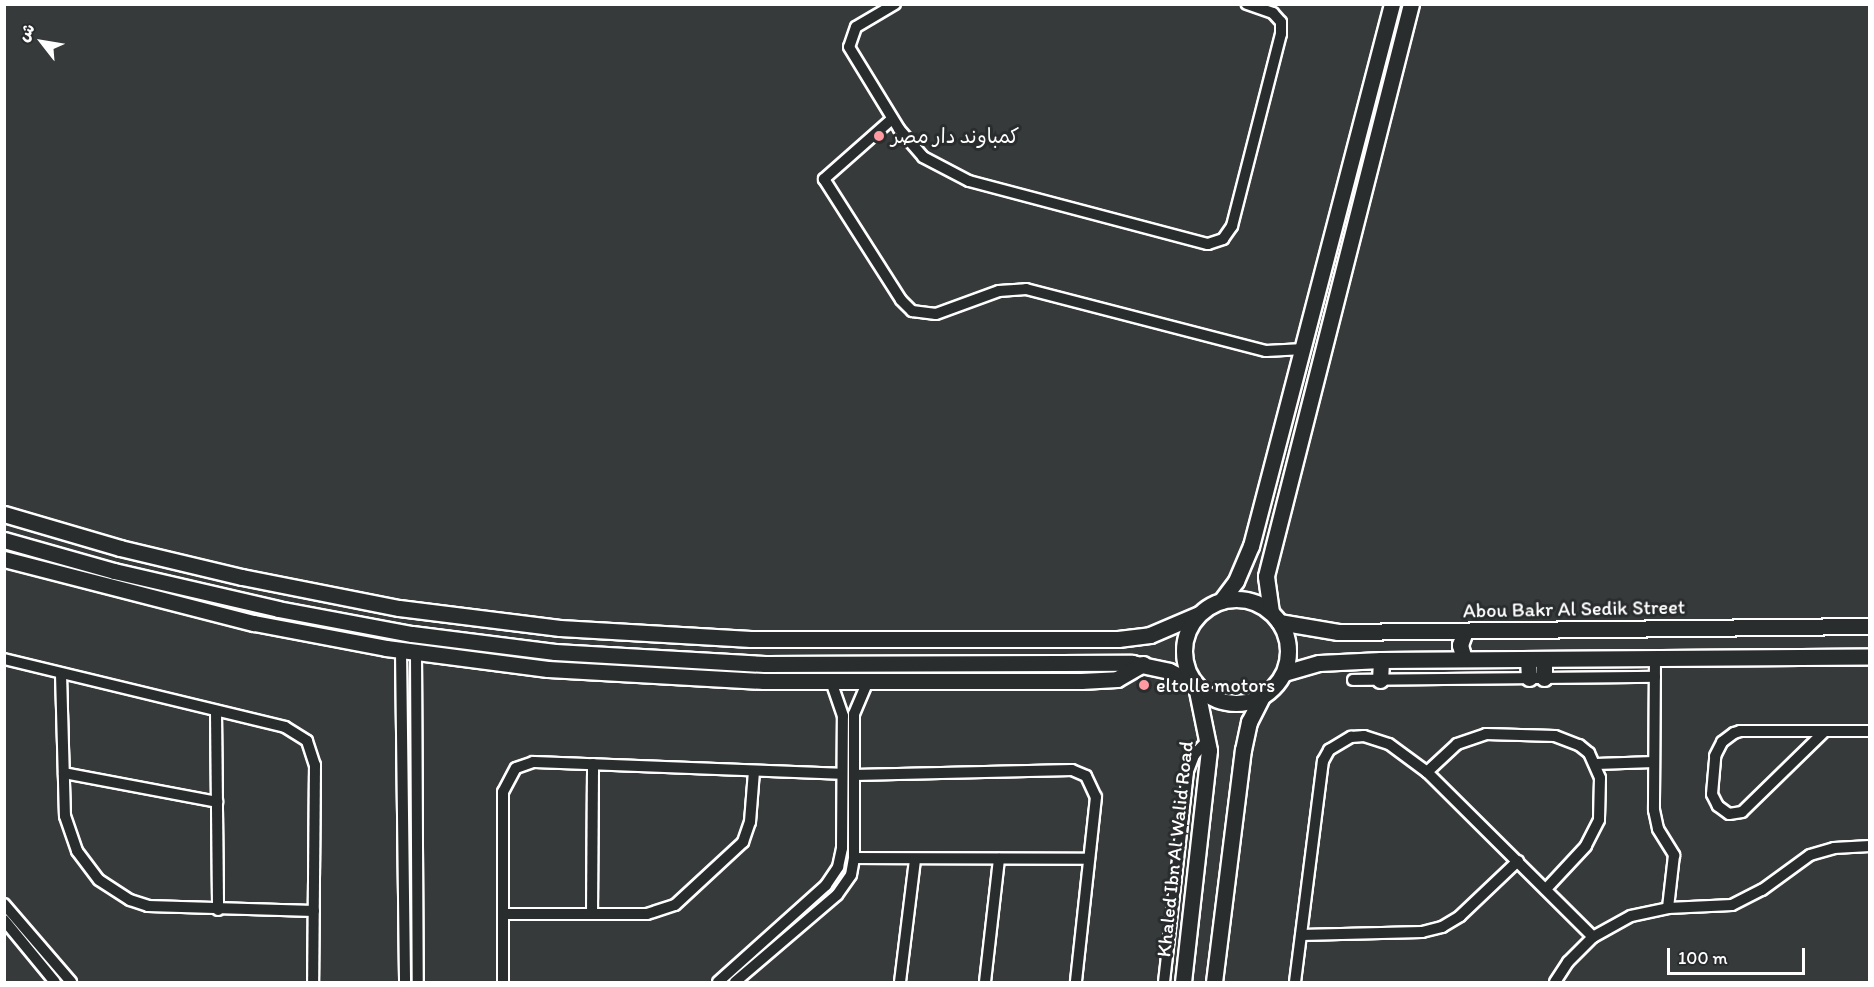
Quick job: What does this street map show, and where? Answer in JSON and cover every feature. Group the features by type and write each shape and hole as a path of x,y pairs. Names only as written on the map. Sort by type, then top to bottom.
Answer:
{"main road":[{"path":"4,514 120,548 242,577 415,610 560,628 685,638 953,642 1128,639 1160,631 1199,614 1221,601 1236,581 1251,546 1392,4"},
{"path":"1284,673 1288,647 1275,617 1266,582 1411,4"},
{"path":"4,540 236,601 427,636 555,652 674,661 1143,664 1195,685 1213,699 1234,704 1262,697"},
{"path":"1251,546 1272,551"},
{"path":"4,559 187,608 409,652 548,669 669,677 831,681 1112,680 1143,664"},
{"path":"236,601 246,591 242,577"},
{"path":"278,609 274,597 282,585"},
{"path":"1221,601 1252,602 1275,617"},
{"path":"1195,685 1184,648 1199,614"},
{"name":"Abou Bakr Al Sedik Street","path":"1275,617 1338,632 1869,626"},
{"path":"1464,659 1460,645 1465,631"},
{"path":"1214,982 1243,750 1249,722 1262,697 1284,673 1319,663 1381,660 1869,657"},
{"path":"1528,659 1536,678"},
{"path":"1536,678 1544,659"},
{"path":"1380,680 1381,660"},
{"name":"Khaled Ibn Al Walid Road","path":"1183,982 1209,739 1195,685"}],"street":[{"path":"895,4 856,27 849,43 892,119 913,149 956,176 1201,244 1216,243 1232,226 1281,34 1281,22 1273,13 1247,4"},
{"path":"892,119 824,179 901,300 912,311 936,314 999,291 1026,289 1266,351 1304,349"},
{"path":"405,982 409,652"},
{"path":"409,652 418,982"},
{"path":"4,659 293,730 311,748 315,765 313,982"},
{"path":"1655,659 1655,820 1670,845 1675,866 1668,908"},
{"path":"61,674 63,773 69,834 77,851 99,880 130,900 148,906 218,910 314,911"},
{"path":"1353,680 1655,677"},
{"path":"718,982 835,874 842,853 843,716 831,681"},
{"path":"735,982 837,895 851,874 854,858 854,714 867,681"},
{"path":"216,712 218,910"},
{"path":"1826,731 1748,808 1736,814 1718,807 1712,794 1716,756 1728,737 1740,731 1826,731 1869,731"},
{"path":"1427,772 1457,744 1486,734 1568,739 1589,753 1596,764 1602,792 1593,834 1546,889"},
{"path":"1295,982 1320,774 1329,750 1351,736 1364,736 1389,744 1427,772 1593,937"},
{"path":"1164,982 1188,771 1194,755 1209,739"},
{"path":"503,982 503,792 510,774 533,762 842,774"},
{"path":"1596,764 1654,762"},
{"path":"592,914 593,764"},
{"path":"503,914 647,914 675,905 743,842 750,822 754,771"},
{"path":"854,775 1079,772 1091,782 1096,797 1076,982"},
{"path":"63,773 217,802"},
{"path":"1555,982 1568,962 1593,937 1631,916 1668,908 1732,904 1762,890 1810,855 1840,848 1869,846"},
{"path":"854,858 1089,859"},
{"path":"900,982 915,859"},
{"path":"985,982 999,859"},
{"path":"1301,935 1422,932 1442,927 1460,916 1518,861"},
{"path":"4,904 71,982"},
{"path":"4,920 55,982"}],"place":[{"name":"كمباوند دار مصر","path":"879,136"},
{"name":"eltolle motors","path":"1144,685"}]}
